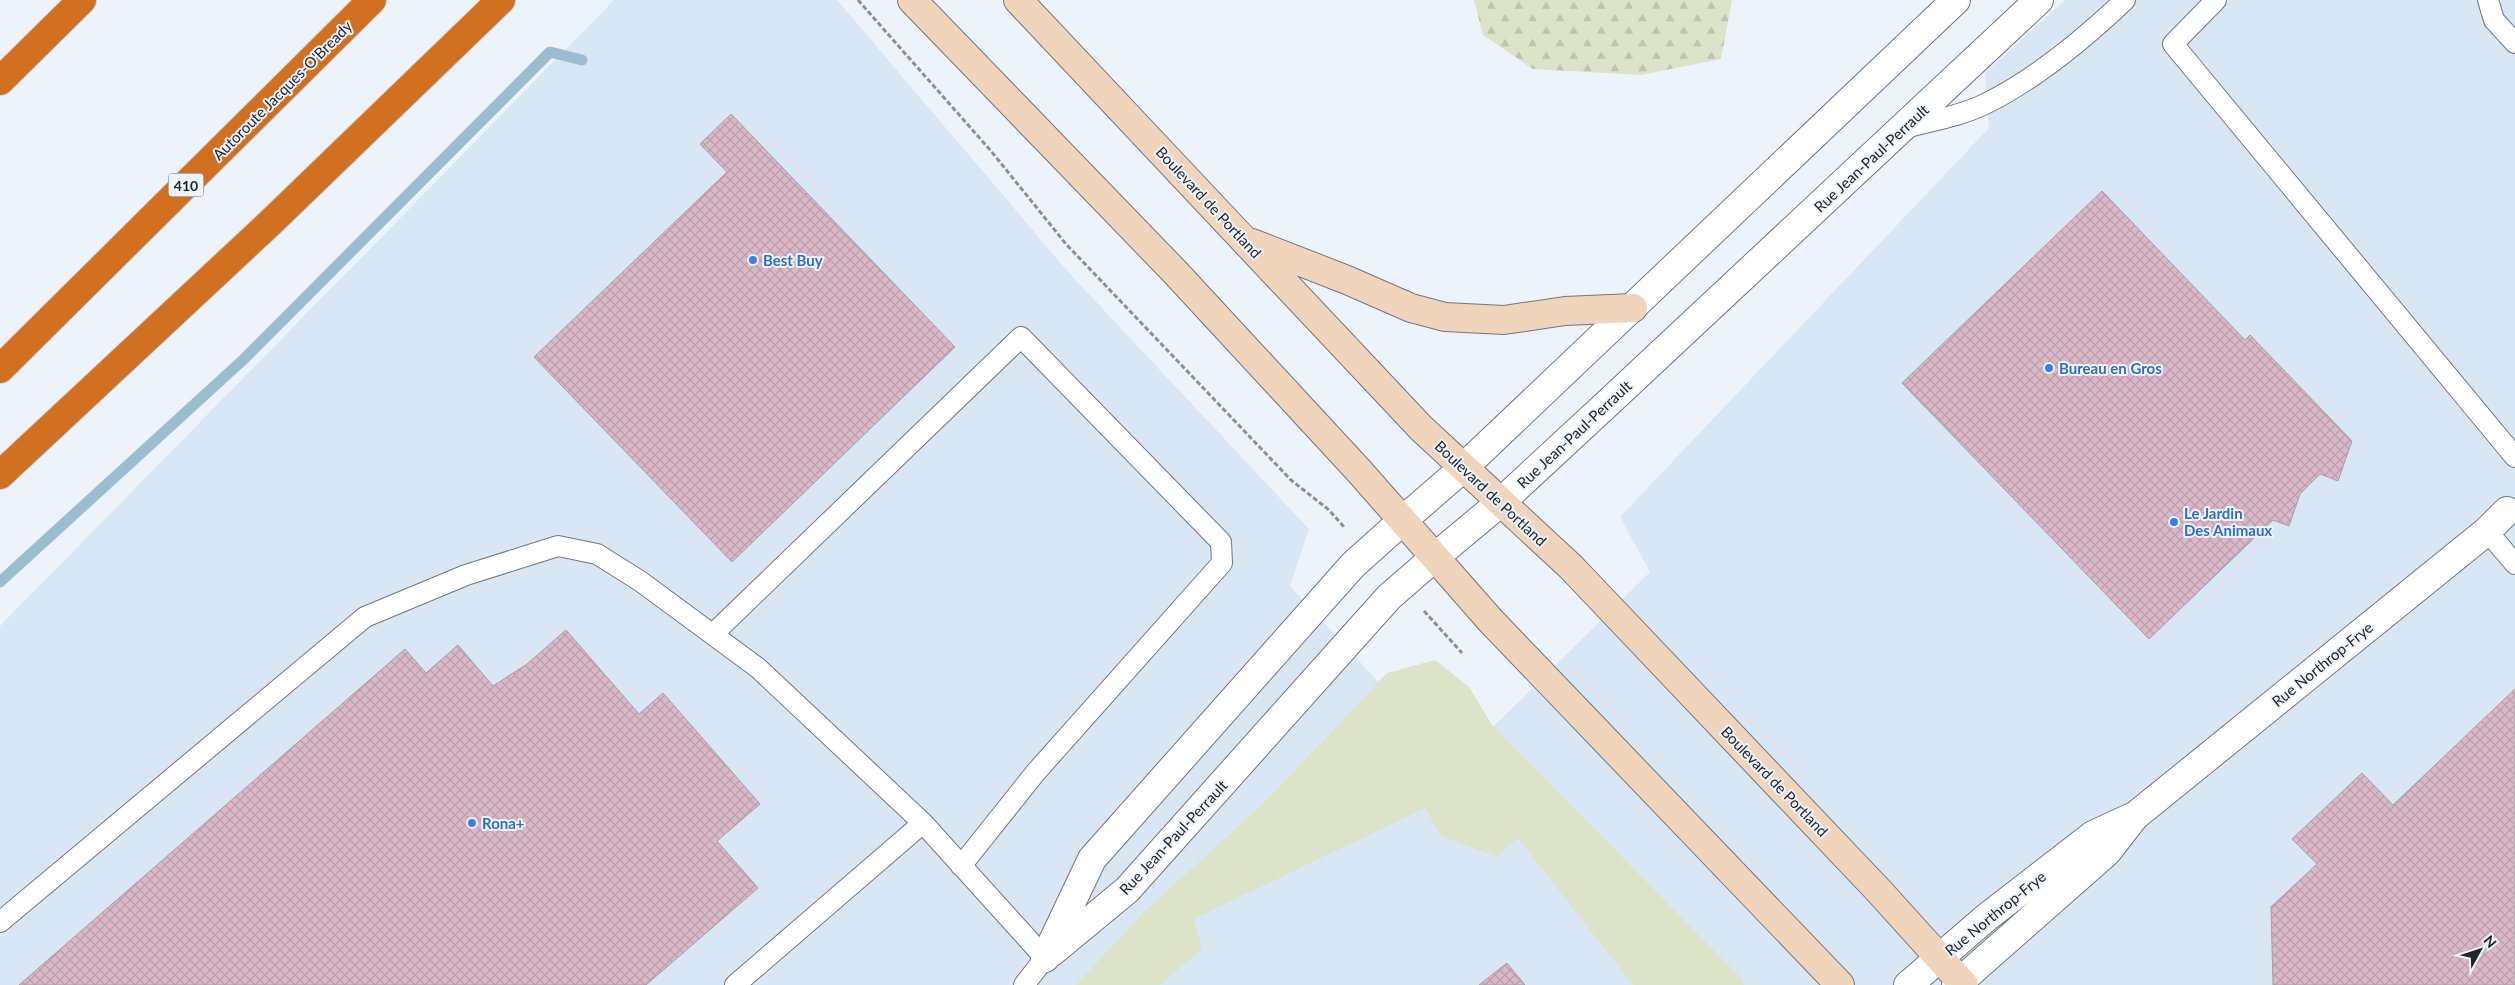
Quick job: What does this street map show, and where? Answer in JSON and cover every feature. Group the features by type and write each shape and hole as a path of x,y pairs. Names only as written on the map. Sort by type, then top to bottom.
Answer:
{"highway":[{"path":"0,81 82,0"},
{"name":"Autoroute Jacques-O'Bready","path":"0,369 372,0"},
{"path":"0,475 270,223 501,0"}],"main road":[{"path":"912,0 1175,272 1491,621 1840,985"},
{"name":"Boulevard de Portland","path":"1018,0 1421,428 1578,574 1832,840 1940,958 1960,984"},
{"path":"1246,240 1347,280 1411,308 1445,317 1504,320 1565,310 1633,308"}],"street":[{"path":"1045,958 1092,859 1353,565 1463,468 1956,0"},
{"name":"Rue Jean-Paul-Perrault","path":"1045,958 1127,890 1390,597 1501,502 1903,129 2039,0"},
{"name":"Rue Northrop-Frye","path":"1960,984 2107,852 2135,816 2487,531 2511,507"},
{"name":"Rue Northrop-Frye","path":"1908,985 2093,834 2135,816"}],"lane":[{"path":"1903,129 1983,105 2007,92 2062,53 2125,0"},
{"path":"2216,0 2174,44 2515,457"},
{"path":"2488,0 2494,20 2515,43"},
{"path":"712,634 1021,337 1221,542 1222,563 1036,772 961,866"},
{"path":"2487,531 2515,564"},
{"path":"0,922 365,617 466,575 558,546 597,554 640,581 758,668 923,823 1045,958 1024,985"},
{"path":"735,985 923,823"}],"path":[{"path":"858,0 991,150 1086,266 1291,480 1326,508"},
{"path":"1460,649 1462,653"}],"shaded area":[{"path":"614,0 837,0 1070,274 1309,529 1290,586 1386,690 1489,731 1650,572 1620,517 1989,128 1985,73 2065,0 2515,0 2515,985 0,985 0,626"}],"green space":[{"path":"1474,0 1732,0 1721,59 1641,75 1533,69 1483,35"},
{"path":"1435,660 1469,687 1492,725 1740,977 1744,985 1633,985 1518,838 1497,857 1441,836 1425,808 1194,919 1202,949 1160,985 1076,985 1146,910 1267,800 1387,673"}],"building":[{"name":"Best Buy","path":"731,114 955,347 732,562 534,357 727,172 700,144"},
{"path":"2102,191 2245,340 2250,335 2352,441 2338,481 2320,474 2300,494 2289,526 2273,520 2149,639 1902,383"},
{"name":"Rona+","path":"566,630 639,714 663,693 760,804 717,841 758,888 646,985 19,985 405,649 426,673 458,645 493,686 527,664"},
{"path":"2515,689 2515,985 2273,985 2271,907 2317,864 2292,839 2362,773 2393,805"},
{"path":"1507,963 1525,985 1479,985"}],"waterway":[{"path":"0,582 244,359 550,52 582,60"}],"place":[{"name":"Best Buy","path":"753,260"},
{"name":"Bureau en Gros","path":"2049,368"},
{"name":"Le Jardin Des Animaux","path":"2174,522"},
{"name":"Rona+","path":"472,823"}]}
